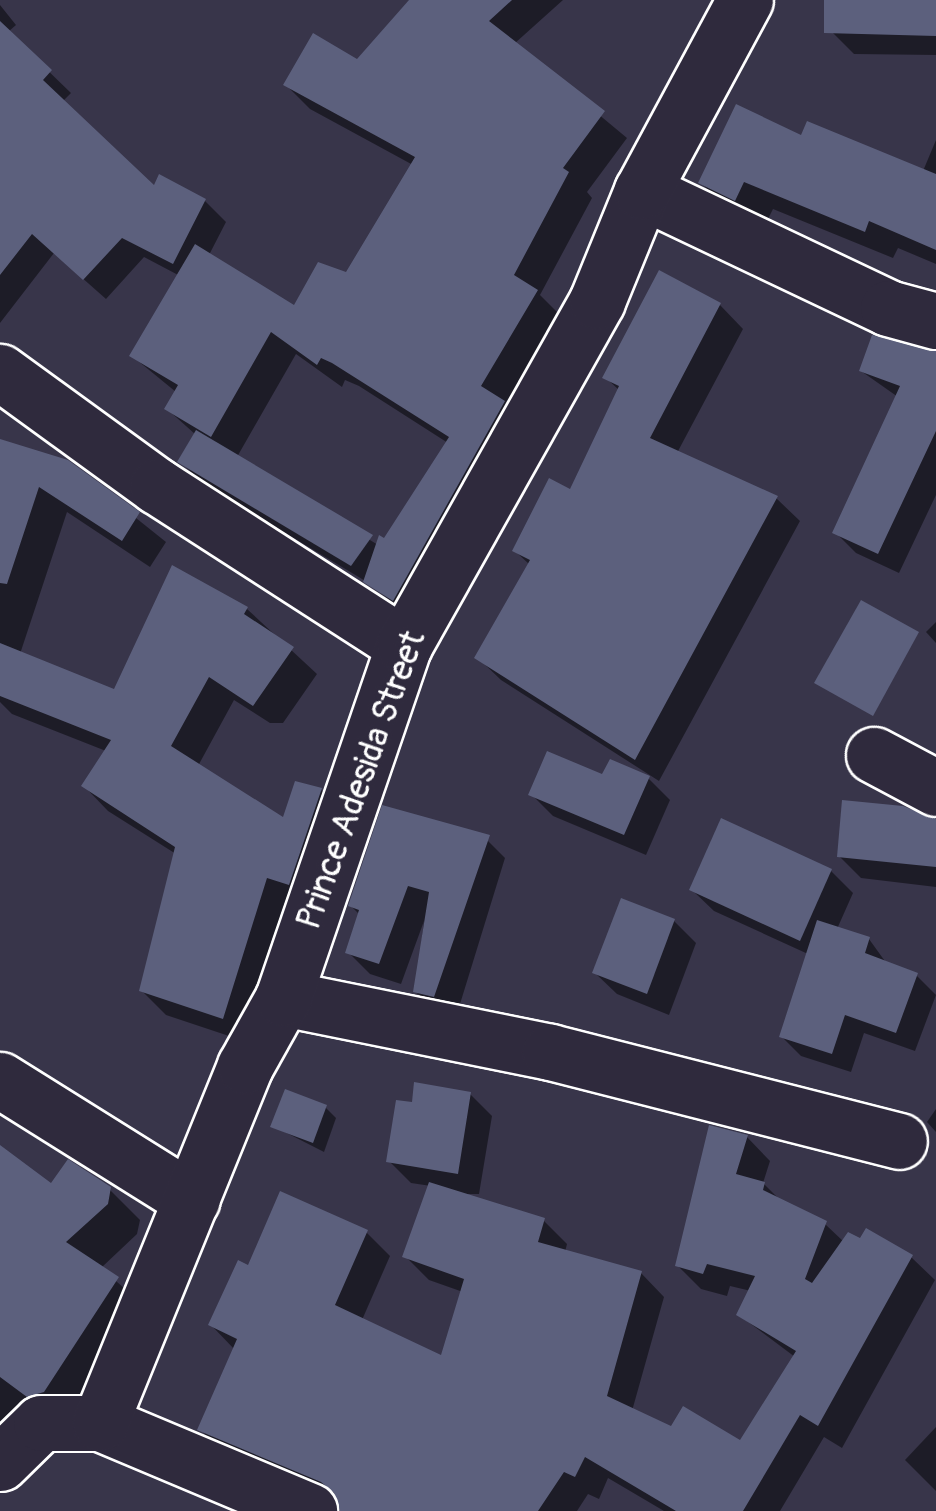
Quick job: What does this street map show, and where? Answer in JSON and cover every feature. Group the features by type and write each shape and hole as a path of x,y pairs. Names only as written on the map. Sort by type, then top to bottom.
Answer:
{"street":[{"name":"Prince Adesida Street","path":"100,1424 245,1066 283,998 404,645 597,301 642,191 744,0"},
{"path":"642,191 888,308 936,321"},
{"path":"0,372 157,486 404,645"},
{"path":"874,756 936,788"},
{"path":"283,998 550,1052 900,1140"},
{"path":"0,1080 192,1200"},
{"path":"0,1462 41,1422 100,1424 309,1511"}],"building":[{"path":"409,0 512,0 489,21 605,111 563,168 569,172 514,275 538,290 481,386 505,401 393,601 363,582 379,535 384,538 449,437 332,363 321,358 317,365 271,332 211,437 164,409 178,385 129,356 195,244 294,305 318,262 346,272 415,157 283,85 313,33 357,59"},
{"path":"824,0 936,0 936,36 824,33"},
{"path":"0,21 52,70 43,80 154,185 159,174 206,199 173,264 122,238 83,280 32,234 0,275"},
{"path":"736,104 801,135 807,121 936,174 936,250 869,221 865,232 744,182 735,201 698,183"},
{"path":"659,270 721,303 650,438 778,496 635,760 474,658 530,560 512,551 549,478 570,489 619,386 602,378"},
{"path":"872,335 936,351 936,431 878,554 832,533 900,386 859,371"},
{"path":"196,430 373,535 351,566 177,462"},
{"path":"0,439 68,460 140,512 122,541 39,487 7,584 0,583"},
{"path":"172,565 248,607 244,614 294,647 253,706 209,677 171,746 283,817 295,781 322,788 289,885 267,878 223,1019 139,991 175,847 81,786 111,740 0,696 0,643 114,689"},
{"path":"861,600 919,632 873,716 814,683"},
{"path":"547,751 602,774 610,759 650,776 624,835 528,795"},
{"path":"842,800 903,806 936,819 936,867 837,857"},
{"path":"382,805 490,835 434,997 413,992 429,892 408,886 379,964 345,953 359,910 348,906"},
{"path":"721,818 832,869 800,941 689,890"},
{"path":"621,898 675,919 647,994 592,973"},
{"path":"817,920 870,937 865,953 918,973 896,1033 845,1015 832,1054 779,1037"},
{"path":"414,1082 471,1092 458,1174 386,1162 396,1100 412,1102"},
{"path":"285,1089 327,1105 313,1143 270,1127"},
{"path":"709,1125 748,1135 736,1174 765,1182 763,1190 827,1221 805,1279 812,1283 848,1232 860,1238 866,1228 913,1255 818,1426 800,1415 743,1511 676,1511 585,1457 575,1477 564,1472 538,1511 340,1511 334,1493 321,1482 197,1430 237,1339 208,1325 238,1260 248,1265 280,1191 368,1230 335,1305 441,1355 464,1279 402,1257 429,1182 545,1218 538,1242 642,1271 607,1396 671,1426 683,1406 740,1440 796,1351 736,1315 755,1276 707,1264 703,1274 675,1266"},
{"path":"0,1145 51,1183 68,1159 111,1187 108,1204 66,1242 119,1277 44,1392 27,1397 0,1377"}]}
